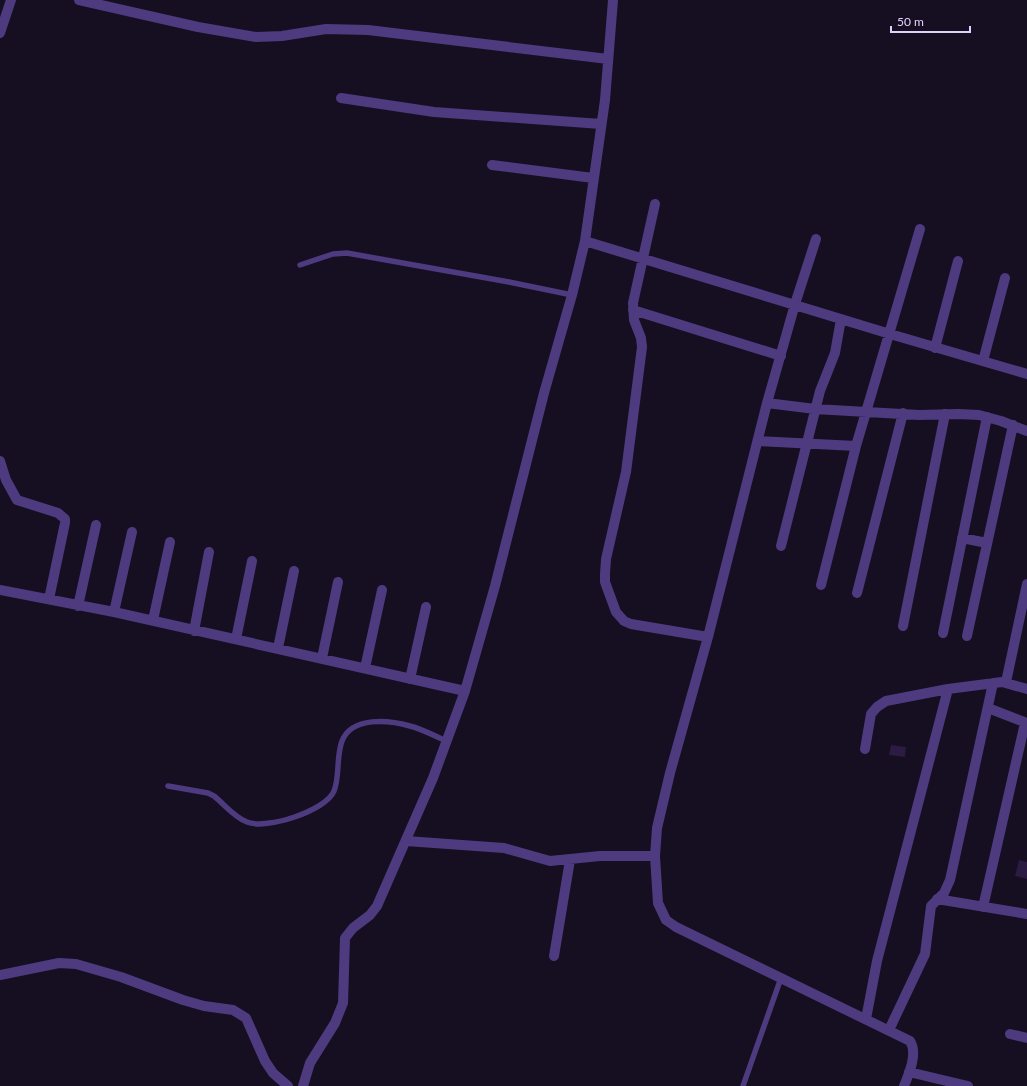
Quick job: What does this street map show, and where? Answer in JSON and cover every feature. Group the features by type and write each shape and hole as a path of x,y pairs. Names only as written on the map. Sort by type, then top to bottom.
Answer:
{"street":[{"path":"0,33 11,0"},
{"path":"79,0 198,27 256,37 282,36 326,29 368,30 608,59"},
{"path":"304,1086 310,1063 335,1023 344,1003 346,938 352,928 370,915 377,906 406,841 465,691 495,586 544,393 572,295 585,241 601,124 613,0"},
{"path":"342,98 434,112 601,124"},
{"path":"492,165 593,178"},
{"path":"655,204 633,310 642,338 642,346 626,472 606,560 605,582 616,612 624,621 631,624 708,637"},
{"path":"821,586 856,446 920,229"},
{"path":"816,239 795,304 767,403 708,637 666,787 656,834 655,856 658,903 666,920 676,927 910,1041 912,1044 913,1055 904,1086"},
{"path":"585,241 936,348 1027,374"},
{"path":"936,348 958,261"},
{"path":"983,361 1005,278"},
{"path":"633,310 781,356"},
{"path":"781,546 822,383 835,353 841,319"},
{"path":"767,403 815,409 866,410 919,415 945,414 988,417 1013,425 1027,432"},
{"path":"857,593 903,413"},
{"path":"903,626 945,414"},
{"path":"943,633 988,417"},
{"path":"967,636 1013,425"},
{"path":"758,441 856,446"},
{"path":"0,462 6,480 17,500 58,513 65,519 49,599"},
{"path":"78,606 96,525"},
{"path":"114,612 132,532"},
{"path":"962,538 988,543"},
{"path":"153,620 170,542"},
{"path":"194,631 209,552"},
{"path":"236,639 252,561"},
{"path":"278,648 294,571"},
{"path":"322,658 338,582"},
{"path":"1006,682 1027,584"},
{"path":"0,590 153,620 194,631 278,648 465,691"},
{"path":"365,668 382,590"},
{"path":"410,678 426,607"},
{"path":"865,748 871,714 886,701 948,688 993,683 1006,682 1027,689"},
{"path":"889,1030 925,954 931,906 944,892 950,880 993,683"},
{"path":"866,1019 877,961 948,688"},
{"path":"983,907 1026,723 988,708"},
{"path":"406,841 504,848 550,861 600,856 655,856"},
{"path":"554,956 570,860"},
{"path":"938,899 1027,914"},
{"path":"0,975 59,963 76,964 121,977 204,1006 233,1010 246,1018 265,1061 273,1073 288,1086"},
{"path":"1010,1034 1027,1038"},
{"path":"909,1072 968,1086"}],"lane":[{"path":"300,265 333,254 347,253 509,282 572,295"},
{"path":"168,786 208,793 247,822 270,824 290,820 324,803 330,798 334,791 340,748 349,730 357,726 372,722 410,726 446,741"},
{"path":"743,1086 781,978"}],"building":[{"path":"891,745 906,747 905,757 889,755"},
{"path":"1019,860 1027,862 1027,879 1015,876"}]}
